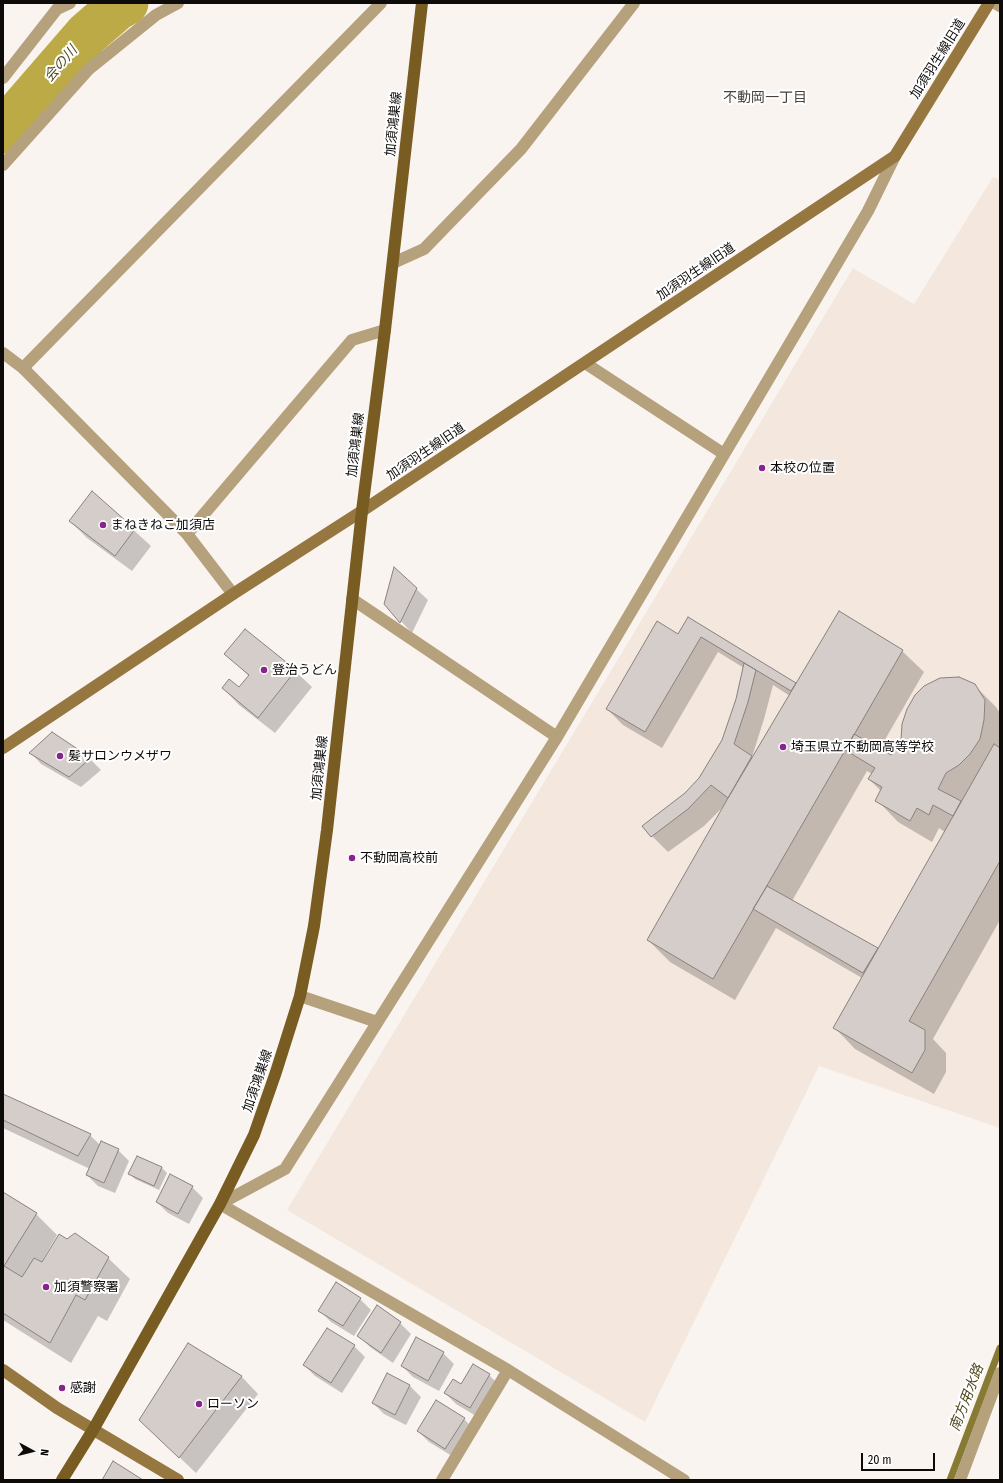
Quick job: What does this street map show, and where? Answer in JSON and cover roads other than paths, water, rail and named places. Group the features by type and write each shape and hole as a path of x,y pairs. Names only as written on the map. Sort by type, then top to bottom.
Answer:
{"main road":[{"name":"加須鴻巣線","path":"62,1480 93,1430 220,1204 254,1134 276,1072 300,996 314,926 328,830 362,511 385,330 422,3"}],"street":[{"path":"3,78 57,9 70,3"},
{"path":"3,166 89,69 156,15 178,3"},
{"path":"23,368 381,3"},
{"path":"392,263 424,249 521,149 634,3"},
{"name":"加須羽生線旧道","path":"3,748 895,156 989,3"},
{"path":"995,3 1000,6"},
{"path":"220,1204 285,1169 557,736 868,211 895,156"},
{"path":"187,534 352,340 385,330"},
{"path":"3,353 23,368 187,534 233,594"},
{"path":"585,363 724,454"},
{"path":"352,599 557,736"},
{"path":"300,996 377,1022"},
{"path":"220,1204 508,1370 669,1477 684,1480"},
{"path":"3,1370 57,1408 178,1480"},
{"path":"442,1480 508,1370"},
{"path":"960,1480 1000,1373"}],"waterway":[{"name":"会の川","path":"3,131 87,34 117,8 126,3"},
{"name":"南方用水路","path":"950,1480 1000,1348"}],"place":[{"name":"本校の位置","path":"762,468"},
{"name":"まねきねこ加須店","path":"103,525"},
{"name":"登治うどん","path":"264,670"},
{"name":"埼玉県立不動岡高等学校","path":"783,747"},
{"name":"髪サロンウメザワ","path":"60,756"},
{"name":"不動岡高校前","path":"352,858"},
{"name":"加須警察署","path":"46,1287"},
{"name":"感謝","path":"62,1388"},
{"name":"ローソン","path":"199,1404"}],"district":[{"name":"不動岡一丁目","path":"765,98"}]}
